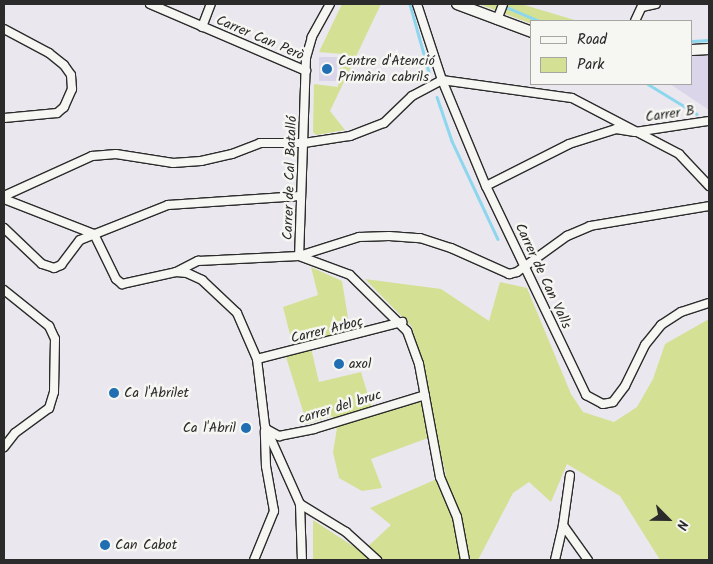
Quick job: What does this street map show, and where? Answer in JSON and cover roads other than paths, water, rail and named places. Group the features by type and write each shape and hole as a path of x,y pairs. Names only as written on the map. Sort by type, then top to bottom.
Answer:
{"street":[{"name":"Carrer Can Però","path":"150,4 306,71"},
{"path":"202,27 211,4"},
{"name":"Carrer de Cal Batalló","path":"330,4 308,48 300,196 299,256 350,275 402,322 419,364 440,477 457,517 465,560"},
{"name":"Carrer de Can Valls","path":"417,4 442,80 486,186 526,266 586,395 603,404 619,396 645,346 661,325 681,312 709,303"},
{"path":"457,4 500,12 530,31"},
{"path":"636,20 643,5 656,4"},
{"path":"4,29 49,53 64,65 71,74 72,89 69,98 57,113 4,118"},
{"path":"693,50 709,49"},
{"path":"4,198 92,156 116,154 173,163 232,154 260,143 304,143 350,136 384,123 412,96 442,80 572,98 679,154 709,186"},
{"name":"Carrer B","path":"486,186 569,144 616,130 635,132 709,121"},
{"path":"4,228 42,264 54,268 61,265 80,240 168,206 300,196"},
{"path":"4,198 94,234 116,279 122,284 176,272 198,261 299,256 359,237 389,236 420,238 451,248 500,272 517,272 544,250 590,226 709,206"},
{"path":"176,272 188,273 202,280 237,313 257,359 265,426 266,466 274,511 254,560"},
{"path":"4,290 49,326 55,339 54,392 49,408 15,433 4,447"},
{"name":"Carrer Arboç","path":"257,359 402,322"},
{"name":"carrer del bruc","path":"265,426 279,436 300,432 425,394"},
{"path":"265,426 300,504 302,560"},
{"path":"555,560 563,525 570,476"},
{"path":"300,504 346,532 377,560"},
{"path":"563,525 588,560"}],"waterway":[{"path":"410,4 429,72"},
{"path":"499,4 537,20"},
{"path":"693,41 709,40"},
{"path":"650,85 697,114"},
{"path":"437,97 452,141 498,239"}],"place":[{"name":"Centre d'Atenció Primària cabrils","path":"327,69"},
{"name":"axol","path":"339,364"},
{"name":"Ca l'Abrilet","path":"114,393"},
{"name":"Ca l'Abril","path":"246,428"},
{"name":"Can Cabot","path":"105,545"}]}
